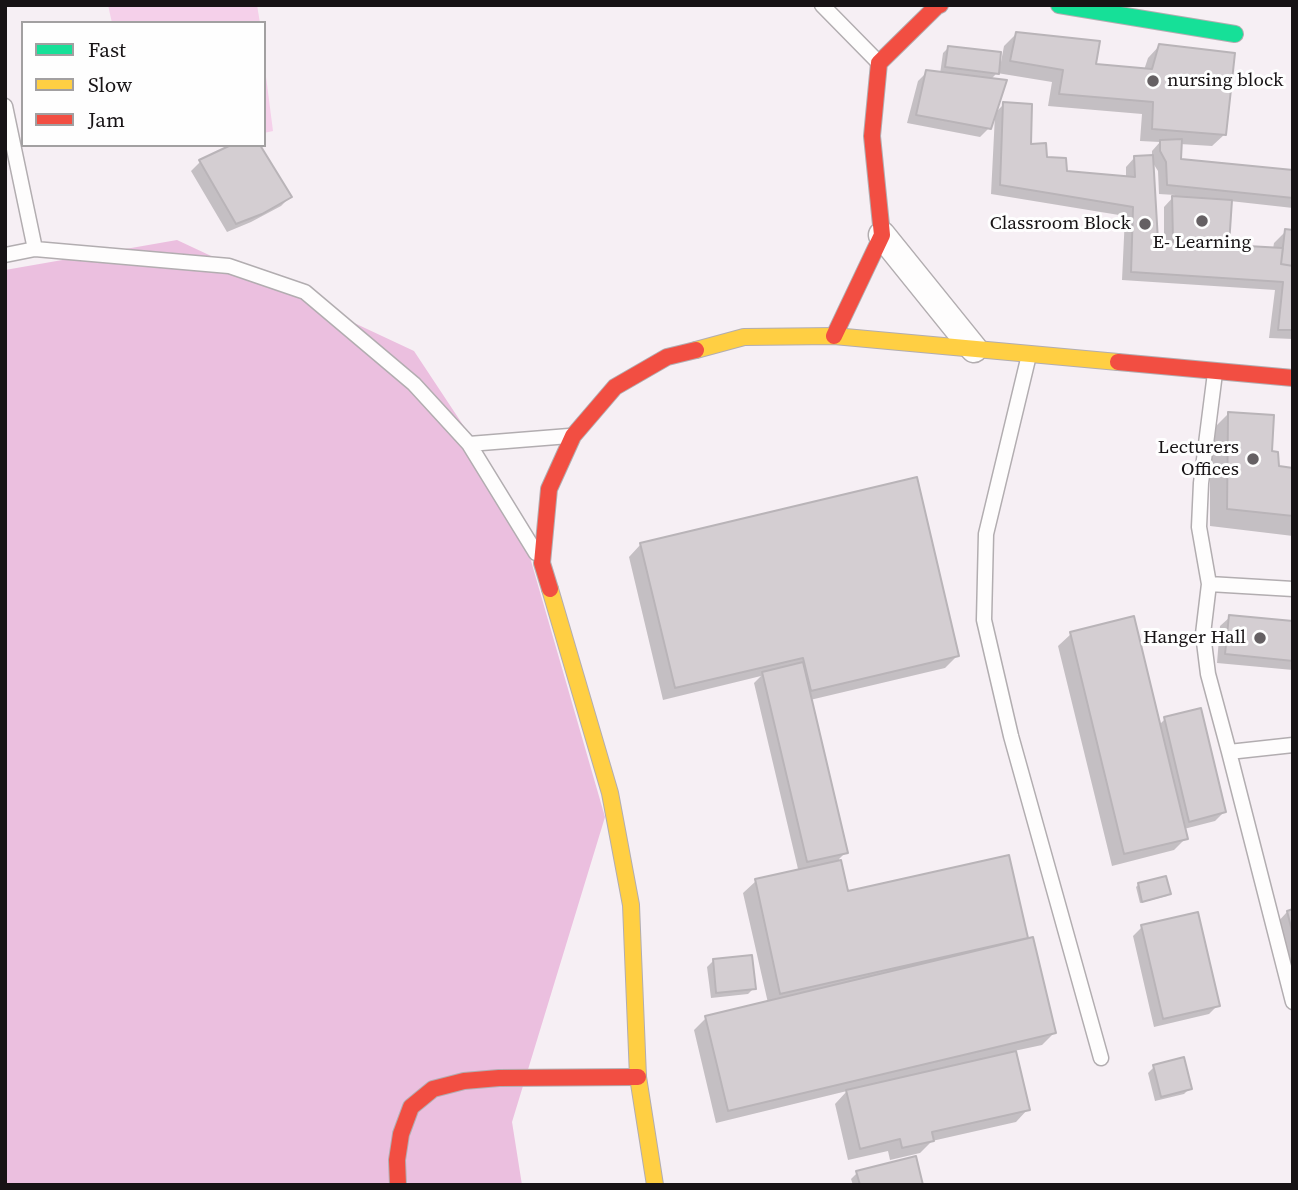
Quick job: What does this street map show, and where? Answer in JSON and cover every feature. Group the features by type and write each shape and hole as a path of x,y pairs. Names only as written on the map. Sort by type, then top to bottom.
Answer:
{"street":[{"path":"834,336 882,235 872,136 879,63 940,5"},
{"path":"1059,5 1235,34"},
{"path":"882,235 974,349"},
{"path":"655,1185 638,1077 631,905 610,793 542,564 549,489 573,436 615,387 667,357 744,337 834,336 1293,378"},
{"path":"398,1185 397,1160 401,1134 411,1107 433,1089 464,1081 638,1077"}],"lane":[{"path":"822,5 879,63"},
{"path":"5,106 35,249"},
{"path":"5,255 35,249 229,266 305,292 414,384 469,444 542,564"},
{"path":"1030,354 986,534 984,620 1011,736 1101,1058"},
{"path":"1215,371 1201,483 1199,527 1209,584 1203,634 1206,661 1293,1002"},
{"path":"469,444 573,436"},
{"path":"1209,584 1293,589"},
{"path":"1229,752 1293,745"}],"shaded area":[{"path":"108,5 257,5 260,21 112,21"},
{"path":"266,77 273,131 266,133"},
{"path":"177,240 414,351 514,502 605,817 512,1122 522,1185 5,1185 5,270"}],"building":[{"name":"nursing block","path":"1016,32 1100,41 1096,64 1152,69 1159,44 1235,53 1226,135 1152,129 1153,102 1059,94 1063,70 1010,61"},
{"path":"948,46 1001,52 999,74 945,67"},
{"path":"926,70 1007,80 991,129 916,115"},
{"name":"Classroom Block","path":"1003,102 1032,104 1031,144 1046,143 1047,157 1066,158 1067,171 1135,177 1134,156 1153,155 1158,241 1283,248 1281,264 1293,266 1293,330 1278,330 1283,282 1131,272 1133,207 1000,185"},
{"name":"Classroom Block","path":"1182,139 1181,159 1293,170 1293,198 1167,185 1166,162 1160,151 1160,140"},
{"path":"227,147 261,147 292,197 262,214 236,224 199,160"},
{"name":"E- Learning","path":"1172,196 1232,200 1229,245 1173,242"},
{"path":"1285,229 1293,230 1293,266 1281,264"},
{"name":"Lecturers Offices","path":"1228,412 1274,415 1272,451 1278,452 1279,466 1293,468 1293,516 1227,509"},
{"path":"917,477 959,656 811,691 803,658 675,688 640,543"},
{"name":"Hanger Hall","path":"1229,615 1293,621 1293,661 1225,654"},
{"path":"1134,616 1188,839 1124,854 1070,632"},
{"path":"803,662 848,853 807,862 762,672"},
{"path":"1201,708 1226,812 1189,822 1164,717"},
{"path":"1009,855 1028,938 780,994 755,879 841,860 848,891"},
{"path":"1166,876 1171,894 1142,902 1138,883"},
{"path":"1293,909 1293,935 1287,911"},
{"path":"1198,912 1220,1006 1163,1019 1141,925"},
{"path":"1033,937 1056,1033 728,1111 705,1016"},
{"path":"752,955 756,989 716,993 713,959"},
{"path":"1016,1051 1030,1110 932,1132 934,1141 902,1148 900,1139 860,1149 846,1090"},
{"path":"1184,1057 1192,1089 1161,1097 1153,1065"},
{"path":"916,1156 923,1185 860,1185 856,1171"}],"traffic: fast":[{"path":"1059,5 1235,34"}],"traffic: slow":[{"path":"696,350 744,337 834,336 1118,362"},
{"path":"550,589 610,793 631,905 638,1077 655,1185"}],"traffic: jam":[{"path":"834,336 882,235 872,136 879,63 940,5"},
{"path":"550,589 542,563 549,489 573,436 615,387 667,357 696,350"},
{"path":"1118,362 1293,378"},
{"path":"398,1185 397,1160 401,1134 411,1107 433,1089 464,1081 499,1078 638,1077"}],"place":[{"name":"nursing block","path":"1153,81"},
{"name":"E- Learning","path":"1202,221"},
{"name":"Classroom Block","path":"1145,224"},
{"name":"Lecturers Offices","path":"1253,459"},
{"name":"Hanger Hall","path":"1260,638"}]}
